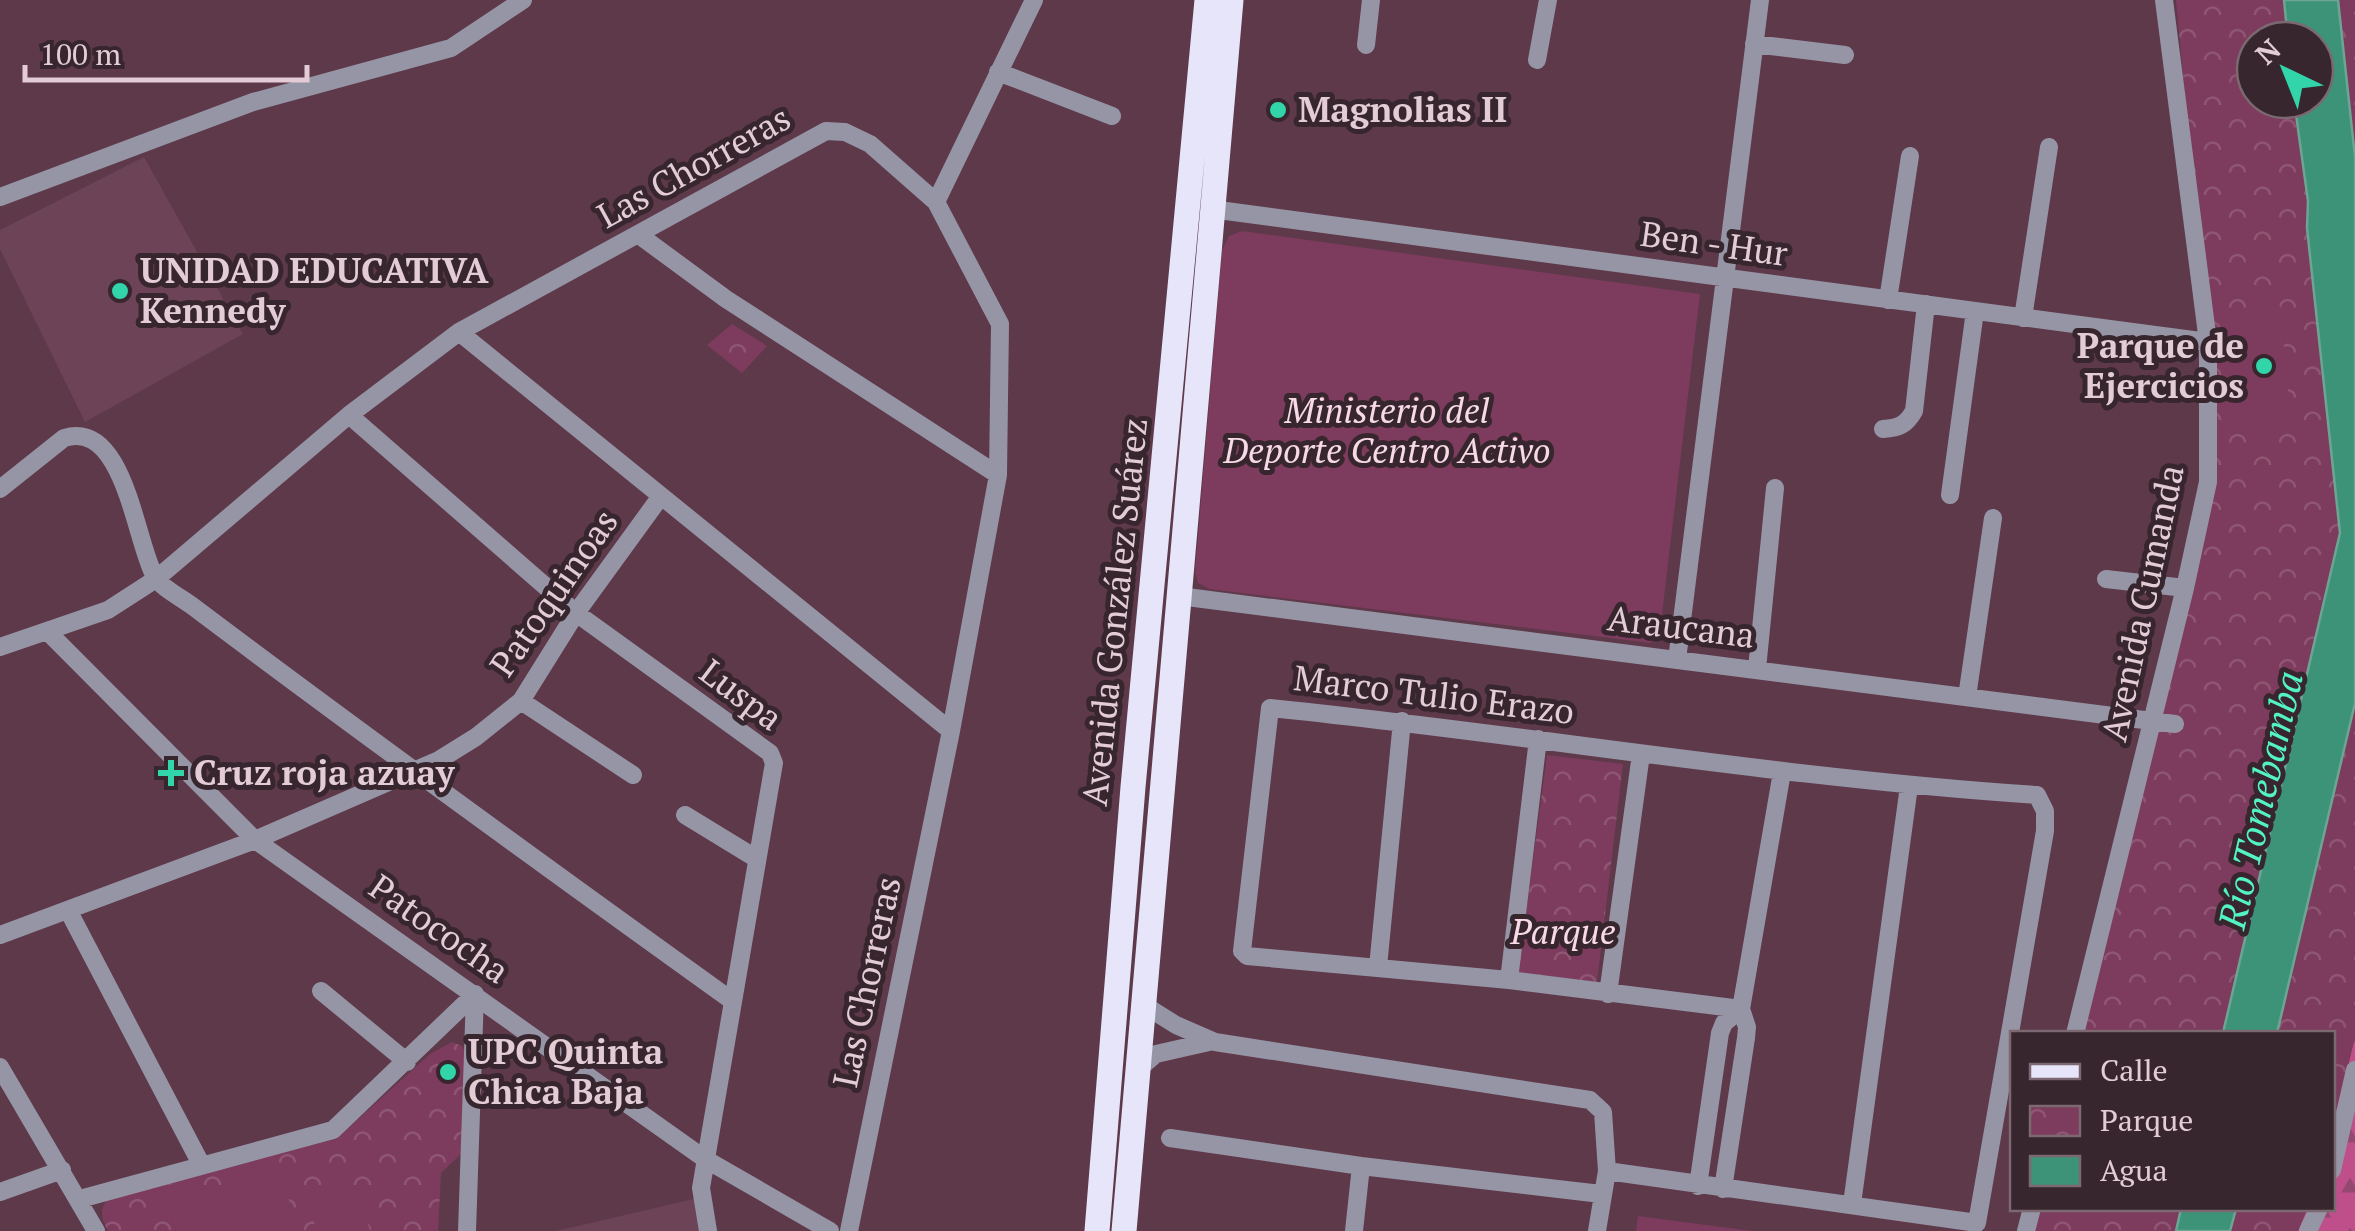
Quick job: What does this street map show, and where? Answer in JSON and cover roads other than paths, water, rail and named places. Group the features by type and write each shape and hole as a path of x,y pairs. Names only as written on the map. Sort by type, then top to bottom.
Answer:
{"main road":[{"name":"Avenida González Suárez","path":"1097,1231 1133,787 1207,0"},
{"name":"Avenida González Suárez","path":"1124,1231 1231,0"}],"street":[{"path":"0,197 253,102 452,48 523,0"},
{"path":"936,202 1034,0"},
{"path":"1366,45 1370,0"},
{"path":"1537,60 1548,0"},
{"path":"1677,660 1760,0"},
{"name":"Avenida Cumanda","path":"2076,1031 2208,482 2208,342 2164,0"},
{"path":"1754,44 1846,55"},
{"path":"998,72 1112,116"},
{"name":"Las Chorreras","path":"0,647 108,610 156,579 349,414 459,332 826,131 846,132 870,144 936,202 1000,324 998,475 951,731 849,1231"},
{"path":"2023,318 2049,147"},
{"path":"1888,300 1910,156"},
{"name":"Ben - Hur","path":"1211,209 2208,342"},
{"path":"639,235 726,300 998,475"},
{"path":"1883,429 1898,428 1914,412 1926,304"},
{"path":"1950,495 1975,311"},
{"path":"459,332 951,731"},
{"name":"Luspa","path":"349,414 576,613 770,753 774,763 701,1188 708,1231"},
{"path":"0,489 64,438 74,435 92,440 121,476 156,579 410,771 732,1000"},
{"path":"1757,669 1776,488"},
{"name":"Patoquinoas","path":"0,935 256,840 439,760 476,738 521,701 576,613 661,496"},
{"path":"1967,697 1993,518"},
{"path":"2106,579 2185,588"},
{"name":"Araucana","path":"1180,596 2175,724"},
{"name":"Patococha","path":"48,632 256,840 705,1159 830,1231"},
{"path":"521,701 634,775"},
{"name":"Marco Tulio Erazo","path":"1742,1008 1510,980 1247,956 1242,952 1270,708 1402,721 1782,772 1909,786 2037,794 2045,811 2045,831 2010,1031"},
{"path":"1378,967 1402,721"},
{"path":"1510,980 1538,738"},
{"path":"1608,994 1642,754"},
{"path":"1723,1189 1747,1027 1742,1008 1782,772"},
{"path":"1607,1171 1852,1204 1909,786"},
{"path":"685,815 756,860"},
{"path":"68,910 201,1164"},
{"path":"321,990 407,1062"},
{"path":"80,1199 333,1130 475,994"},
{"path":"466,1231 475,994"},
{"path":"1142,1004 1215,1042 1590,1100 1602,1112 1607,1171 1597,1231"},
{"path":"1698,1186 1720,1033 1724,1023 1742,1008"},
{"name":"Marco Tulio Erazo","path":"1852,1204 1977,1223 2010,1033"},
{"path":"1136,1071 1156,1054 1215,1042"},
{"path":"0,1067 96,1231"},
{"path":"2335,1157 2355,1070"},
{"path":"1170,1138 1361,1166 1601,1194"},
{"path":"1354,1231 1361,1166"},
{"path":"0,1192 62,1170"}],"water":[{"path":"2284,0 2338,0 2355,157 2355,703 2277,1031 2223,1031 2340,533 2307,228 2308,201 2297,120 2335,120 2335,20 2286,20"},
{"path":"2180,1211 2235,1211 2230,1231 2176,1231"}],"place":[{"name":"Magnolias II","path":"1278,110"},
{"name":"UNIDAD EDUCATIVA Kennedy","path":"120,291"},
{"name":"Parque de Ejercicios","path":"2264,366"},
{"name":"Cruz roja azuay","path":"171,773"},
{"name":"UPC Quinta Chica Baja","path":"448,1072"}],"park label":[{"name":"Ministerio del Deporte Centro Activo","path":"1387,431"},
{"name":"Parque","path":"1563,932"}],"water label":[{"name":"Río Tomebamba","path":"2261,800"}]}
